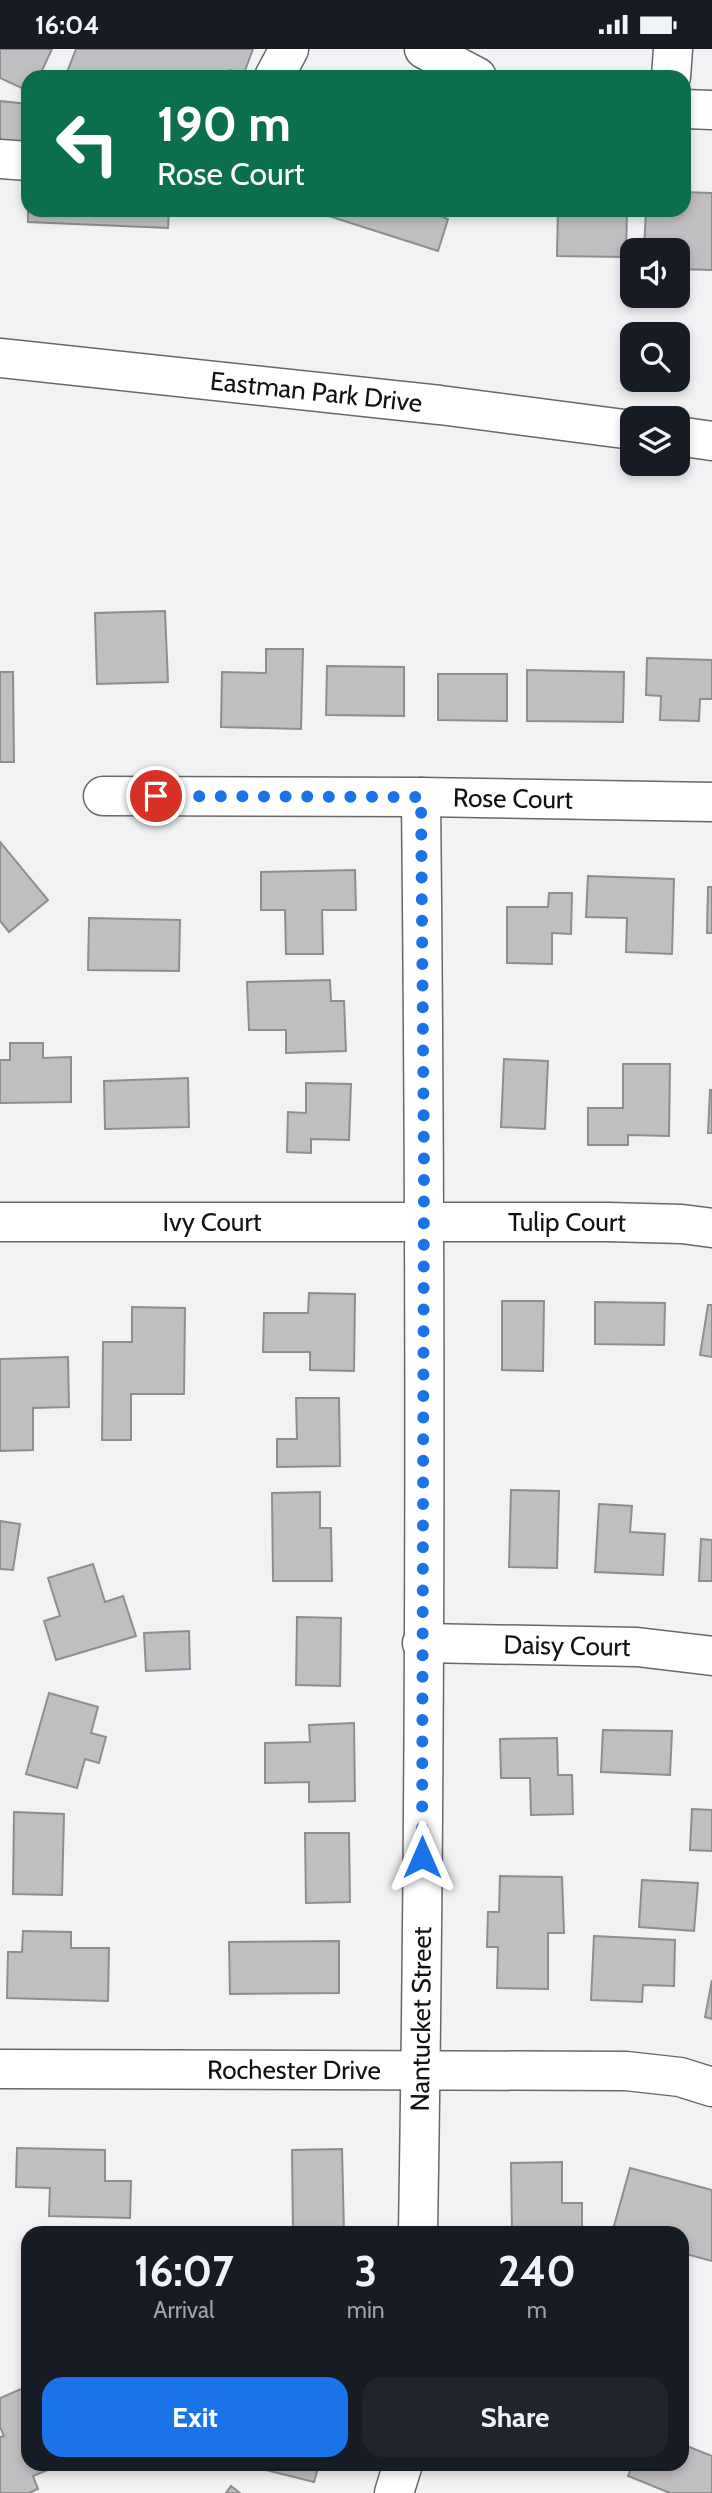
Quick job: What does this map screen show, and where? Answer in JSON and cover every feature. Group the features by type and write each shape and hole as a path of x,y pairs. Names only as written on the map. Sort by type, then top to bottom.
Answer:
{"street":[{"path":"278,70 289,49"},
{"path":"424,49 464,70"},
{"path":"672,70 673,49"},
{"path":"691,109 712,110"},
{"path":"0,159 21,160"},
{"name":"Eastman Park Drive","path":"0,358 440,404 620,428"},
{"path":"690,438 712,441"},
{"name":"Rose Court","path":"103,796 421,797 712,802"},
{"name":"Nantucket Street","path":"418,2226 421,2070 423,1222 421,797"},
{"name":"Ivy Court","path":"0,1222 423,1222"},
{"name":"Tulip Court","path":"423,1222 607,1222 682,1224 712,1228"},
{"name":"Daisy Court","path":"422,1643 637,1647 712,1656"},
{"name":"Rochester Drive","path":"0,2069 626,2071 680,2077 712,2087"},
{"path":"394,2493 401,2471"}],"building":[{"path":"0,49 52,49 42,70 21,70 21,88 0,78"},
{"path":"76,49 253,49 245,70 68,70"},
{"path":"0,101 21,103 21,142 0,140"},
{"path":"691,192 712,193 712,270 690,269 690,238 645,238 646,217 691,217"},
{"path":"28,217 169,217 168,228 28,222"},
{"path":"332,217 443,217 448,219 438,251"},
{"path":"558,217 627,217 626,238 620,238 620,257 557,256"},
{"path":"165,611 168,682 97,684 95,613"},
{"path":"266,649 303,649 301,729 221,727 222,672 266,673"},
{"path":"647,658 712,660 712,699 700,699 699,721 660,720 661,696 646,695"},
{"path":"327,666 404,667 404,716 326,715"},
{"path":"527,670 624,672 623,722 527,721"},
{"path":"0,672 13,672 14,762 0,762"},
{"path":"438,674 507,674 507,721 438,720"},
{"path":"0,842 48,900 9,932 0,921"},
{"path":"355,870 356,910 322,910 323,954 286,954 285,910 261,910 261,872"},
{"path":"588,876 674,879 672,954 626,952 627,918 586,917"},
{"path":"708,887 712,887 712,933 707,933"},
{"path":"549,893 572,893 571,934 552,933 552,964 507,963 507,907 548,907"},
{"path":"89,918 180,920 179,971 88,970"},
{"path":"330,980 331,1001 344,1001 346,1051 286,1053 286,1030 249,1030 247,982"},
{"path":"10,1043 43,1043 43,1058 71,1057 71,1102 0,1103 0,1060 10,1060"},
{"path":"504,1059 548,1061 545,1129 501,1127"},
{"path":"623,1064 670,1064 669,1136 628,1135 628,1145 588,1145 588,1108 623,1108"},
{"path":"188,1078 189,1127 105,1129 104,1081"},
{"path":"306,1083 351,1084 349,1140 311,1139 311,1153 287,1152 288,1112 306,1113"},
{"path":"710,1090 712,1133 708,1133"},
{"path":"309,1293 355,1294 354,1371 310,1370 310,1352 263,1352 264,1313 308,1313"},
{"path":"502,1301 544,1301 543,1371 502,1370"},
{"path":"595,1302 665,1303 664,1345 595,1344"},
{"path":"708,1305 712,1305 712,1357 700,1355"},
{"path":"132,1307 185,1308 184,1394 131,1394 131,1440 102,1440 103,1342 132,1342"},
{"path":"68,1357 69,1407 33,1408 33,1450 0,1451 0,1359"},
{"path":"296,1398 339,1398 340,1466 277,1467 277,1439 297,1439"},
{"path":"511,1490 559,1491 557,1568 509,1567"},
{"path":"320,1492 320,1528 331,1528 332,1581 273,1581 272,1493"},
{"path":"599,1504 632,1506 630,1532 665,1534 663,1575 595,1572"},
{"path":"0,1521 20,1524 13,1570 0,1569"},
{"path":"701,1539 712,1540 712,1581 699,1581"},
{"path":"93,1564 105,1602 123,1596 136,1636 56,1660 44,1621 60,1616 48,1578"},
{"path":"297,1617 341,1618 340,1686 296,1685"},
{"path":"189,1631 190,1669 146,1671 144,1633"},
{"path":"49,1693 98,1707 91,1733 106,1737 99,1763 85,1759 77,1788 26,1774"},
{"path":"354,1723 355,1801 309,1802 309,1782 265,1783 265,1743 310,1742 309,1725"},
{"path":"603,1730 672,1731 670,1775 601,1772"},
{"path":"557,1738 558,1775 572,1775 573,1814 531,1815 530,1778 501,1778 500,1739"},
{"path":"692,1809 712,1810 712,1851 690,1850"},
{"path":"14,1812 64,1814 62,1895 13,1894"},
{"path":"305,1833 349,1833 350,1902 306,1903"},
{"path":"500,1876 562,1877 564,1933 548,1933 548,1989 497,1988 498,1947 487,1947 488,1912 499,1912"},
{"path":"642,1880 698,1883 694,1931 639,1927"},
{"path":"23,1931 71,1932 71,1948 109,1948 108,2001 7,1998 8,1952 22,1952"},
{"path":"594,1936 675,1940 674,1986 643,1985 642,2002 591,2000"},
{"path":"339,1941 339,1993 230,1994 229,1942"},
{"path":"712,1980 712,2019 705,2017"},
{"path":"17,2148 105,2150 105,2181 131,2181 130,2218 49,2216 50,2188 16,2187"},
{"path":"342,2149 344,2226 293,2226 292,2150"},
{"path":"562,2162 562,2203 582,2203 582,2226 512,2226 511,2163"},
{"path":"630,2168 712,2190 712,2261 689,2255 689,2226 614,2226"},
{"path":"21,2389 21,2471 45,2471 33,2476 38,2489 29,2493 0,2493 0,2437 4,2436 0,2427 0,2398"},
{"path":"689,2447 712,2456 712,2493 670,2493 628,2476 630,2471 689,2471"},
{"path":"270,2471 317,2471 314,2482"},
{"path":"231,2486 240,2493 226,2493"}],"route":[{"path":"156,796 421,797 424,1166 422,1857"}]}
